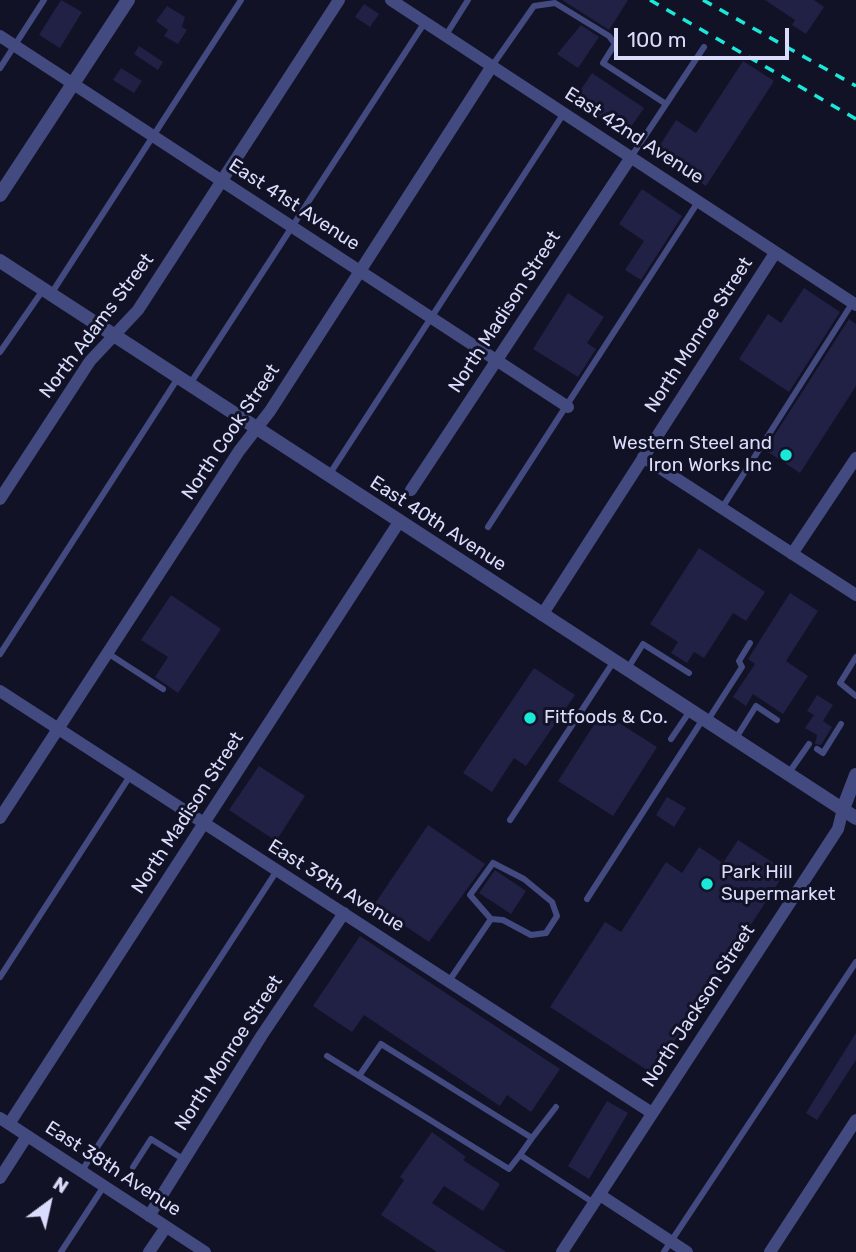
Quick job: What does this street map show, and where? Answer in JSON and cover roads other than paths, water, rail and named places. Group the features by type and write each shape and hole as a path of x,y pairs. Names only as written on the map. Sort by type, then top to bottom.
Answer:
{"street":[{"path":"0,195 128,0"},
{"name":"North Adams Street","path":"0,499 90,361 138,310 339,0"},
{"name":"East 42nd Avenue","path":"391,0 775,253 855,302"},
{"name":"East 41st Avenue","path":"0,36 568,407"},
{"name":"North Cook Street","path":"0,817 360,272 492,66"},
{"name":"North Madison Street","path":"411,490 631,156"},
{"name":"North Monroe Street","path":"542,615 775,253"},
{"name":"East 40th Avenue","path":"0,261 399,523 856,817"},
{"path":"643,457 856,595"},
{"path":"792,554 856,458"},
{"name":"North Madison Street","path":"4,1121 204,824 399,523"},
{"name":"East 39th Avenue","path":"0,691 652,1113"},
{"name":"North Jackson Street","path":"562,1252 838,829 856,775"},
{"name":"North Monroe Street","path":"149,1216 183,1159 344,913"},
{"path":"770,1252 856,1120"},
{"name":"East 38th Avenue","path":"4,1121 205,1252"},
{"path":"0,1178 27,1136"},
{"path":"597,1199 667,1247 687,1252"},
{"path":"149,1252 166,1227"}],"lane":[{"path":"0,68 44,0"},
{"path":"0,352 47,291 242,0"},
{"path":"446,35 468,0"},
{"path":"492,66 534,6 555,3 609,36 615,44 603,63 666,104"},
{"path":"0,654 184,380 294,228 425,22"},
{"path":"631,156 704,47"},
{"path":"328,476 564,113"},
{"path":"488,527 699,201"},
{"path":"722,508 855,302"},
{"path":"587,899 742,667 739,661 750,643"},
{"path":"627,670 643,644 689,673"},
{"path":"108,654 163,689"},
{"path":"856,657 840,683 856,696"},
{"path":"510,820 614,662"},
{"path":"734,739 756,706 777,720"},
{"path":"671,739 690,711"},
{"path":"817,749 823,753 841,724"},
{"path":"788,774 809,744"},
{"path":"0,977 130,776"},
{"path":"493,863 524,879 552,902 557,916 546,933 531,935 503,920 491,919 470,895 493,863"},
{"path":"81,1172 276,872"},
{"path":"449,981 491,919"},
{"path":"667,1247 856,962"},
{"path":"359,1076 382,1044 531,1138"},
{"path":"327,1056 509,1169 556,1107"},
{"path":"133,1167 151,1139 183,1159"},
{"path":"520,1156 597,1199"},
{"path":"61,1252 104,1186"}],"railway":[{"path":"650,0 856,119"},
{"path":"703,0 856,86"}],"place":[{"name":"Western Steel and Iron Works Inc","path":"786,455"},
{"name":"Fitfoods & Co.","path":"530,718"},
{"name":"Park Hill Supermarket","path":"707,884"}]}
